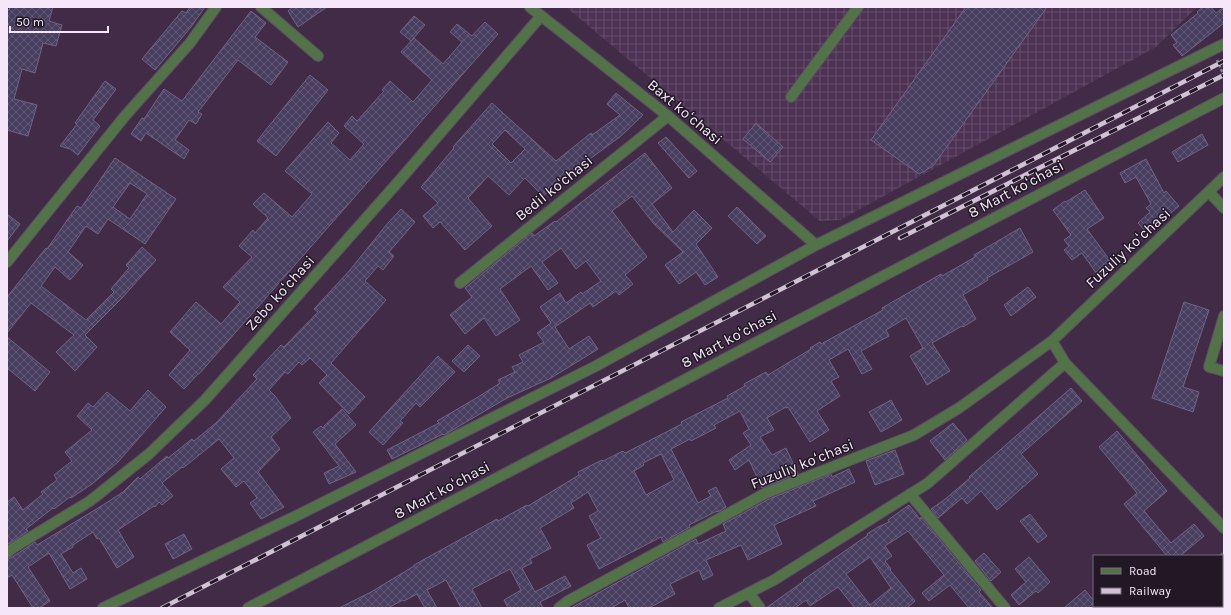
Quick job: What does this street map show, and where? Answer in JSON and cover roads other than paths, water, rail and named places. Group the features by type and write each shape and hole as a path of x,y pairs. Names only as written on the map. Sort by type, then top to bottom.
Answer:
{"street":[{"path":"7,262 125,116 190,43 216,7"},
{"path":"261,7 318,56"},
{"name":"Baxt koʻchasi","path":"530,7 668,116 816,245"},
{"path":"791,97 858,7"},
{"name":"Zebo koʻchasi","path":"7,553 96,496 149,454 205,400 399,181 541,16"},
{"path":"103,608 296,516 596,366 816,245 1224,44"},
{"name":"8 Mart koʻchasi","path":"248,608 1224,98"},
{"name":"Bedil ko'chasi","path":"460,283 668,116"},
{"name":"Fuzuliy koʻchasi","path":"559,608 568,601 766,493 920,432 959,408 1052,340 1224,177"},
{"path":"1209,192 1224,208"},
{"path":"1224,316 1209,367 1224,371"},
{"path":"1052,340 1065,363 1224,528"},
{"path":"719,608 774,580 928,483 1065,363"},
{"path":"910,494 1005,608"},
{"path":"749,592 760,608"}],"railway":[{"path":"162,608 1224,61"},
{"path":"900,238 1224,75"}]}
